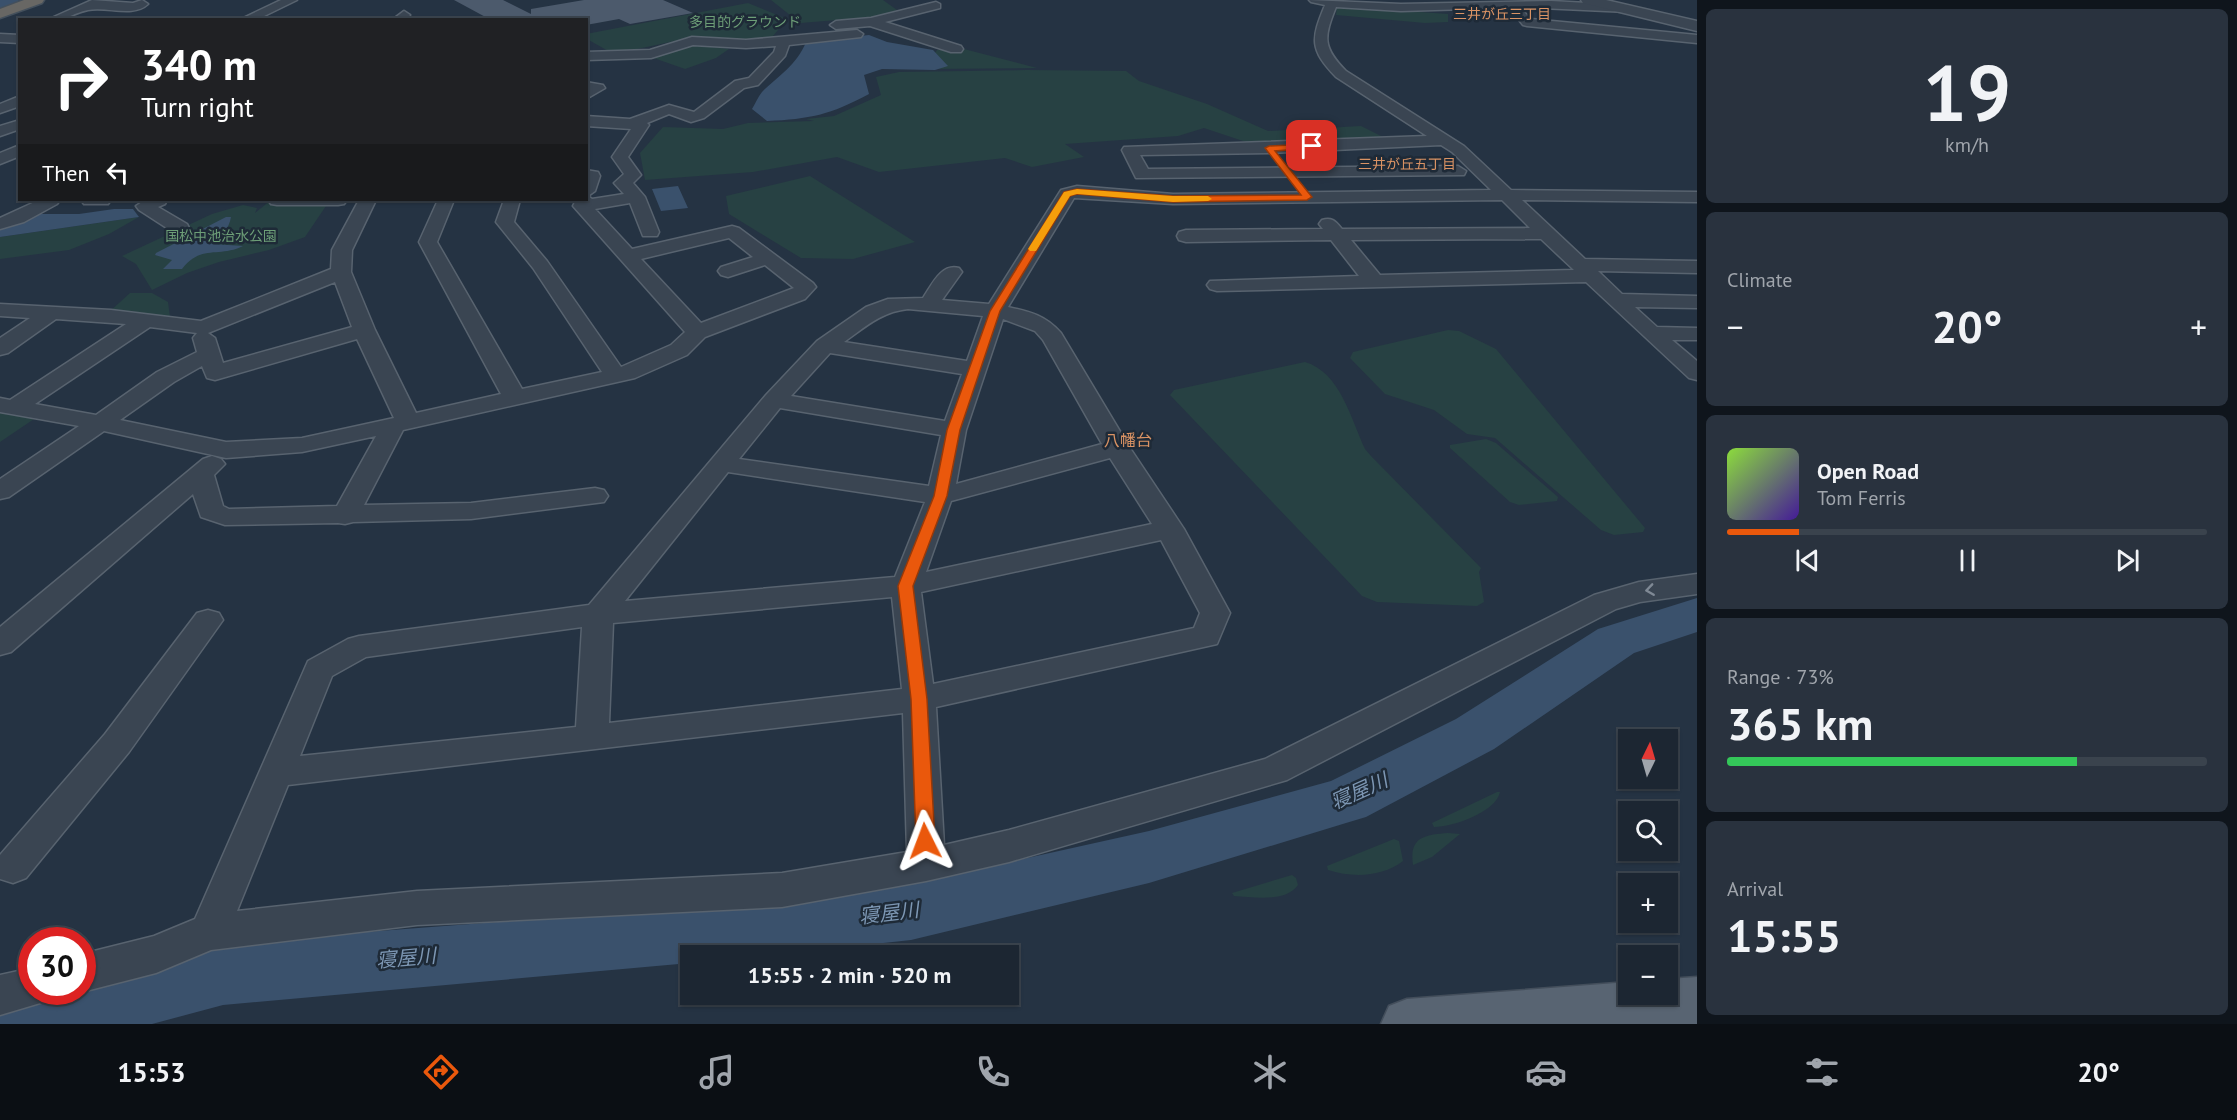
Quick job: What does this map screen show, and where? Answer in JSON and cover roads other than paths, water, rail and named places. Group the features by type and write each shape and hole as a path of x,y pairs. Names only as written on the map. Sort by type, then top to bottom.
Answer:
{"highway":[{"path":"0,14 37,0"}],"main road":[{"path":"1407,1024 1697,1001"}],"street":[{"path":"87,11 102,0"},
{"path":"115,6 128,0"},
{"path":"250,18 291,0"},
{"path":"898,0 916,11"},
{"path":"1315,0 1399,9 1571,0"},
{"path":"1588,0 1697,26"},
{"path":"1333,2 1320,35 1319,47 1326,60 1341,74 1458,149 1652,333 1697,372"},
{"path":"57,18 115,6 135,7 142,3"},
{"path":"1541,3 1624,9"},
{"path":"1504,5 1519,12 1527,21 1566,22 1684,43 1697,39"},
{"path":"590,59 626,54 651,54 692,41 746,44 871,22 936,6"},
{"path":"871,22 956,49"},
{"path":"784,36 857,34"},
{"path":"632,124 669,109 691,117 699,115 740,84 753,82 780,53 784,36"},
{"path":"0,38 18,39"},
{"path":"1621,42 1669,50"},
{"path":"609,64 626,54"},
{"path":"590,59 609,64 647,67"},
{"path":"588,86 598,88 588,94"},
{"path":"0,109 18,101"},
{"path":"0,121 18,124"},
{"path":"588,121 640,125 620,157 633,176 623,183 636,197 650,232"},
{"path":"594,137 609,123"},
{"path":"0,131 18,124"},
{"path":"1443,140 1269,148 1130,150 1142,174 1458,171"},
{"path":"1269,148 1374,281"},
{"path":"0,159 18,151"},
{"path":"0,165 18,168"},
{"path":"588,175 592,176 588,188"},
{"path":"926,865 919,699 906,586 940,496 954,430 995,311 1067,194 1077,191 1173,199 1506,195 1697,197"},
{"path":"588,199 636,197"},
{"path":"0,224 18,218 49,201"},
{"path":"157,201 145,206 180,228"},
{"path":"367,201 342,250 341,272 401,424"},
{"path":"446,201 428,242 516,399"},
{"path":"512,201 505,222 540,265 616,376"},
{"path":"586,201 627,256 697,332"},
{"path":"7,407 101,423 226,450 302,445 627,373 679,350 697,332 798,295 806,286 732,232 627,256"},
{"path":"1186,236 1545,232"},
{"path":"728,271 768,258"},
{"path":"1216,285 1374,281 1697,267"},
{"path":"0,310 146,320 193,325 201,328 341,272"},
{"path":"929,303 952,272"},
{"path":"1618,300 1697,302"},
{"path":"275,773 592,738 919,699 1206,636 1215,613 1170,529 1117,448 1053,339 1043,326 1023,317 995,311 929,303 888,305 873,311 825,346 774,400 724,464 598,614 592,738"},
{"path":"0,348 51,313"},
{"path":"7,407 146,320"},
{"path":"201,328 215,373 364,330"},
{"path":"1652,333 1697,334"},
{"path":"825,346 976,369"},
{"path":"0,491 101,423 162,377 209,355"},
{"path":"774,400 954,430"},
{"path":"345,516 401,424"},
{"path":"724,464 940,496 1117,448"},
{"path":"0,644 201,475 226,450"},
{"path":"0,464 32,468"},
{"path":"201,475 211,511 225,518 471,511 595,496"},
{"path":"210,932 318,669 359,647 598,614 906,586 1170,529"},
{"path":"96,970 156,954 210,932 417,908 783,890 926,865 1009,846 1275,770 1605,602 1639,592 1697,584"},
{"path":"17,867 117,743 208,620"},
{"path":"0,995 18,990"}],"water":[{"path":"869,35 887,42 933,50 948,66 935,70 882,69 864,75 869,94 820,115 767,121 752,109 762,92 798,57 806,42"},
{"path":"678,186 688,208 661,211 652,189"},
{"path":"133,209 139,217 0,237 0,230 37,214 79,214"},
{"path":"226,217 231,217 229,225 213,244 243,246 203,254 189,261 182,269 163,269 172,260 155,255 156,253"}],"waterway":[{"path":"0,4 10,0"},
{"name":"寝屋川","path":"29,1024 223,974 614,942 911,912 1149,857 1346,800 1475,734 1616,641 1697,615"}],"district":[{"name":"三井が丘三丁目","path":"1502,14"},
{"name":"三井が丘五丁目","path":"1407,164"},
{"name":"八幡台","path":"1128,440"}],"park label":[{"name":"多目的グラウンド","path":"745,22"},
{"name":"国松中池治水公園","path":"221,236"}]}
